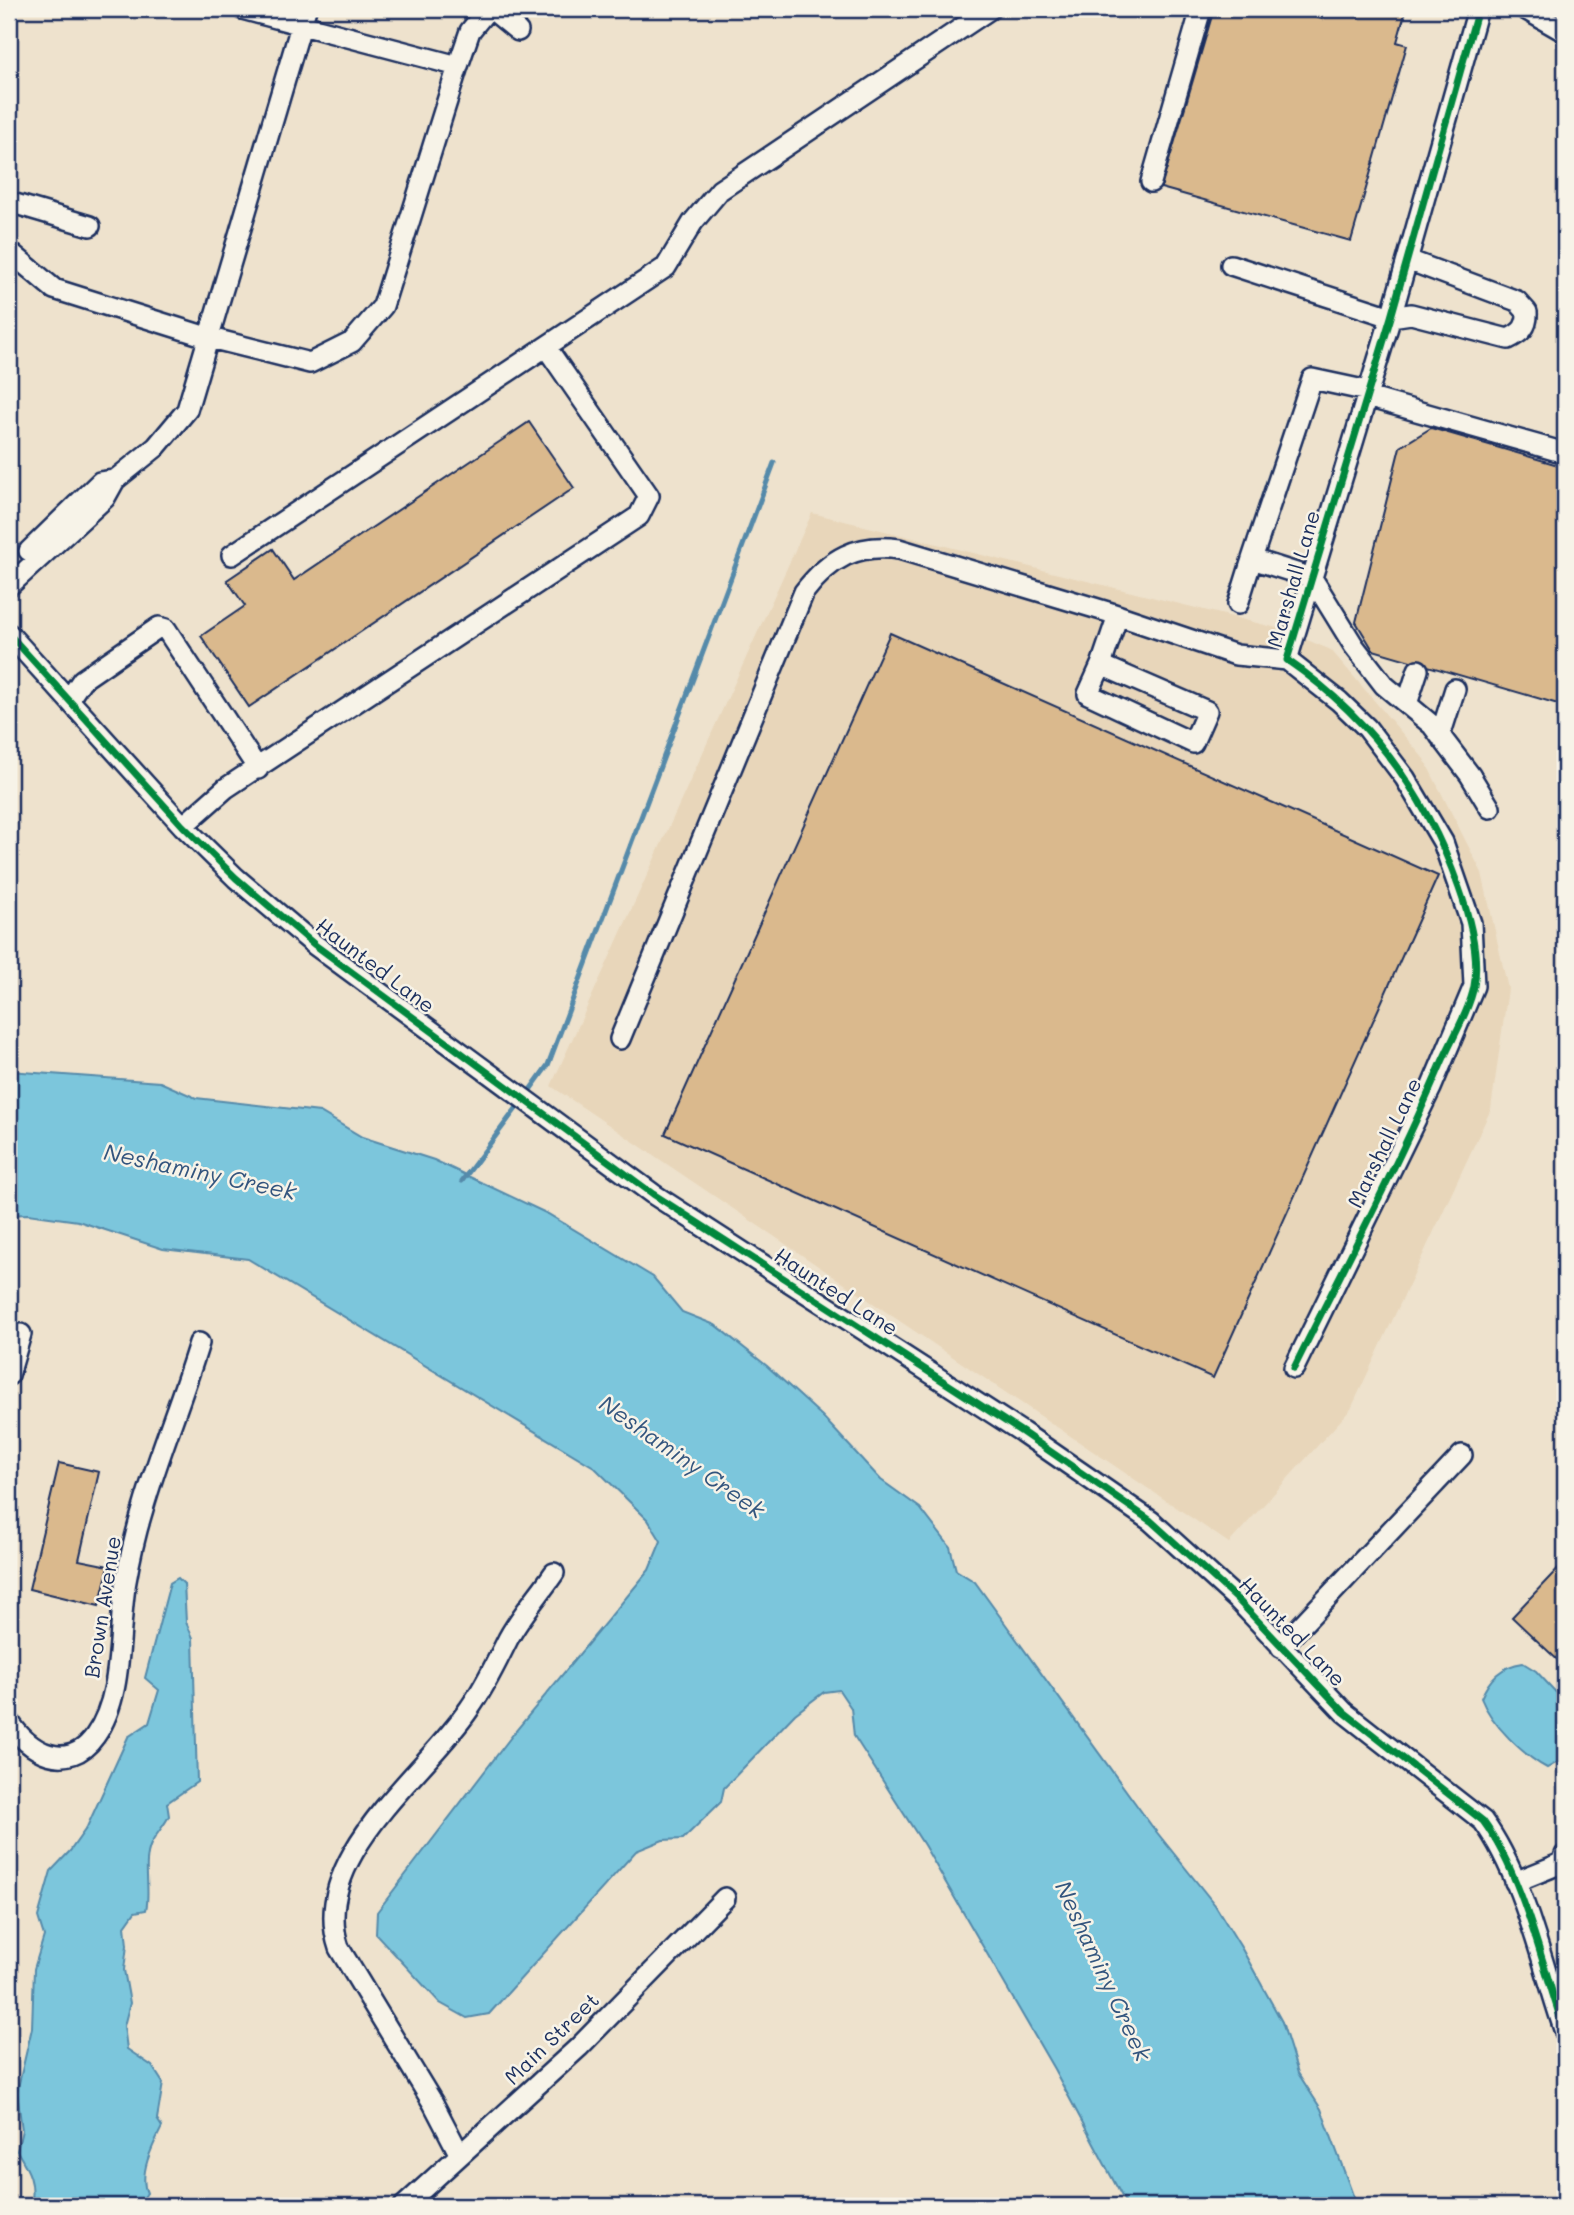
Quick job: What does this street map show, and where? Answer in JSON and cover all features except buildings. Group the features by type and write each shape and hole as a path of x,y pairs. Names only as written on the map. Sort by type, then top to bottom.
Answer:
{"street":[{"path":"242,9 303,17 458,66"},
{"path":"9,251 54,289 210,338 310,363 352,342 383,306 470,32 489,9 518,31"},
{"path":"232,555 666,267 694,222 720,190 990,9"},
{"path":"1151,182 1201,9"},
{"name":"Marshall Lane","path":"1294,1368 1431,1088 1474,986 1471,923 1437,831 1405,778 1367,728 1339,701 1287,660 1408,260 1478,9"},
{"path":"1525,9 1565,32"},
{"path":"9,586 104,498 115,480 156,447 187,410 303,17"},
{"path":"9,202 90,226"},
{"path":"1231,265 1391,317 1411,314 1508,340 1521,333 1527,322 1527,312 1517,300 1408,260"},
{"path":"183,826 226,788 639,516 649,496 546,347"},
{"path":"1238,604 1312,379 1565,453"},
{"path":"9,569 100,481 115,480"},
{"path":"620,1039 804,592 814,579 859,548 899,548 1118,615 1236,656 1287,660"},
{"path":"1252,559 1312,578 1354,646 1384,685 1440,736 1490,808"},
{"path":"1101,665 1207,711 1193,743 1088,694 1118,615"},
{"path":"69,699 82,680 159,627 166,629 258,769"},
{"name":"Haunted Lane","path":"9,634 183,826 236,878 316,944 653,1194 1041,1444 1151,1521 1183,1547 1345,1712 1483,1821 1498,1841 1515,1882 1565,2032"},
{"path":"1407,704 1418,670"},
{"path":"1440,736 1455,689"},
{"path":"9,1375 21,1334"},
{"name":"Brown Avenue","path":"9,1721 36,1751 56,1756 81,1748 94,1738 101,1725 115,1682 126,1581 143,1510 200,1343"},
{"path":"1282,1647 1462,1455"},
{"path":"460,2155 433,2103 339,1948 334,1920 335,1903 345,1870 365,1835 468,1712 524,1613 554,1573"},
{"path":"1515,1882 1562,1863 1565,1855"},
{"name":"Main Street","path":"404,2206 579,2047 726,1898"}],"shaded area":[{"path":"812,513 1281,629 1331,650 1424,759 1482,873 1508,989 1491,1109 1351,1409 1229,1543 551,1086"}],"water":[{"name":"Neshaminy Creek","path":"9,1071 160,1082 196,1098 320,1112 362,1137 434,1160 548,1214 653,1277 682,1312 715,1325 767,1366 822,1416 881,1480 920,1508 950,1547 956,1570 975,1582 1151,1825 1215,1905 1282,2022 1298,2073 1321,2109 1357,2206 1127,2206 1054,2069 924,1845 854,1736 851,1708 839,1690 824,1692 795,1714 724,1788 721,1802 683,1839 663,1840 636,1851 489,2014 467,2018 440,2003 376,1934 377,1912 514,1733 649,1570 661,1541 648,1520 594,1467 248,1259 163,1249 78,1221 28,1214 9,1215"},
{"path":"178,1578 184,1584 186,1622 193,1638 197,1782 167,1803 169,1816 148,1852 146,1910 135,1912 125,1926 127,1945 124,1970 130,2003 124,2026 127,2049 152,2066 163,2083 157,2119 162,2127 145,2169 147,2193 138,2206 31,2206 33,2191 30,2177 17,2151 22,2130 17,2092 32,2028 34,1969 44,1936 38,1917 51,1871 87,1827 128,1737 149,1723 159,1690 145,1678 170,1583"},
{"path":"1523,1663 1536,1671 1565,1702 1565,1758 1547,1768 1509,1738 1492,1718 1481,1698 1497,1674 1508,1667"}],"waterway":[{"path":"527,1094 548,1065 774,463"},
{"path":"462,1181 521,1102"}],"cycle path":[{"path":"1294,1368 1406,1141 1464,1015 1474,986 1475,949 1459,888 1430,821 1412,789 1369,732 1344,706 1287,660 1391,317 1478,9"},
{"path":"9,634 183,826 236,878 315,945 653,1194 1022,1432 1151,1521 1238,1600 1344,1712 1483,1821 1510,1868 1521,1895 1565,2032"}]}
